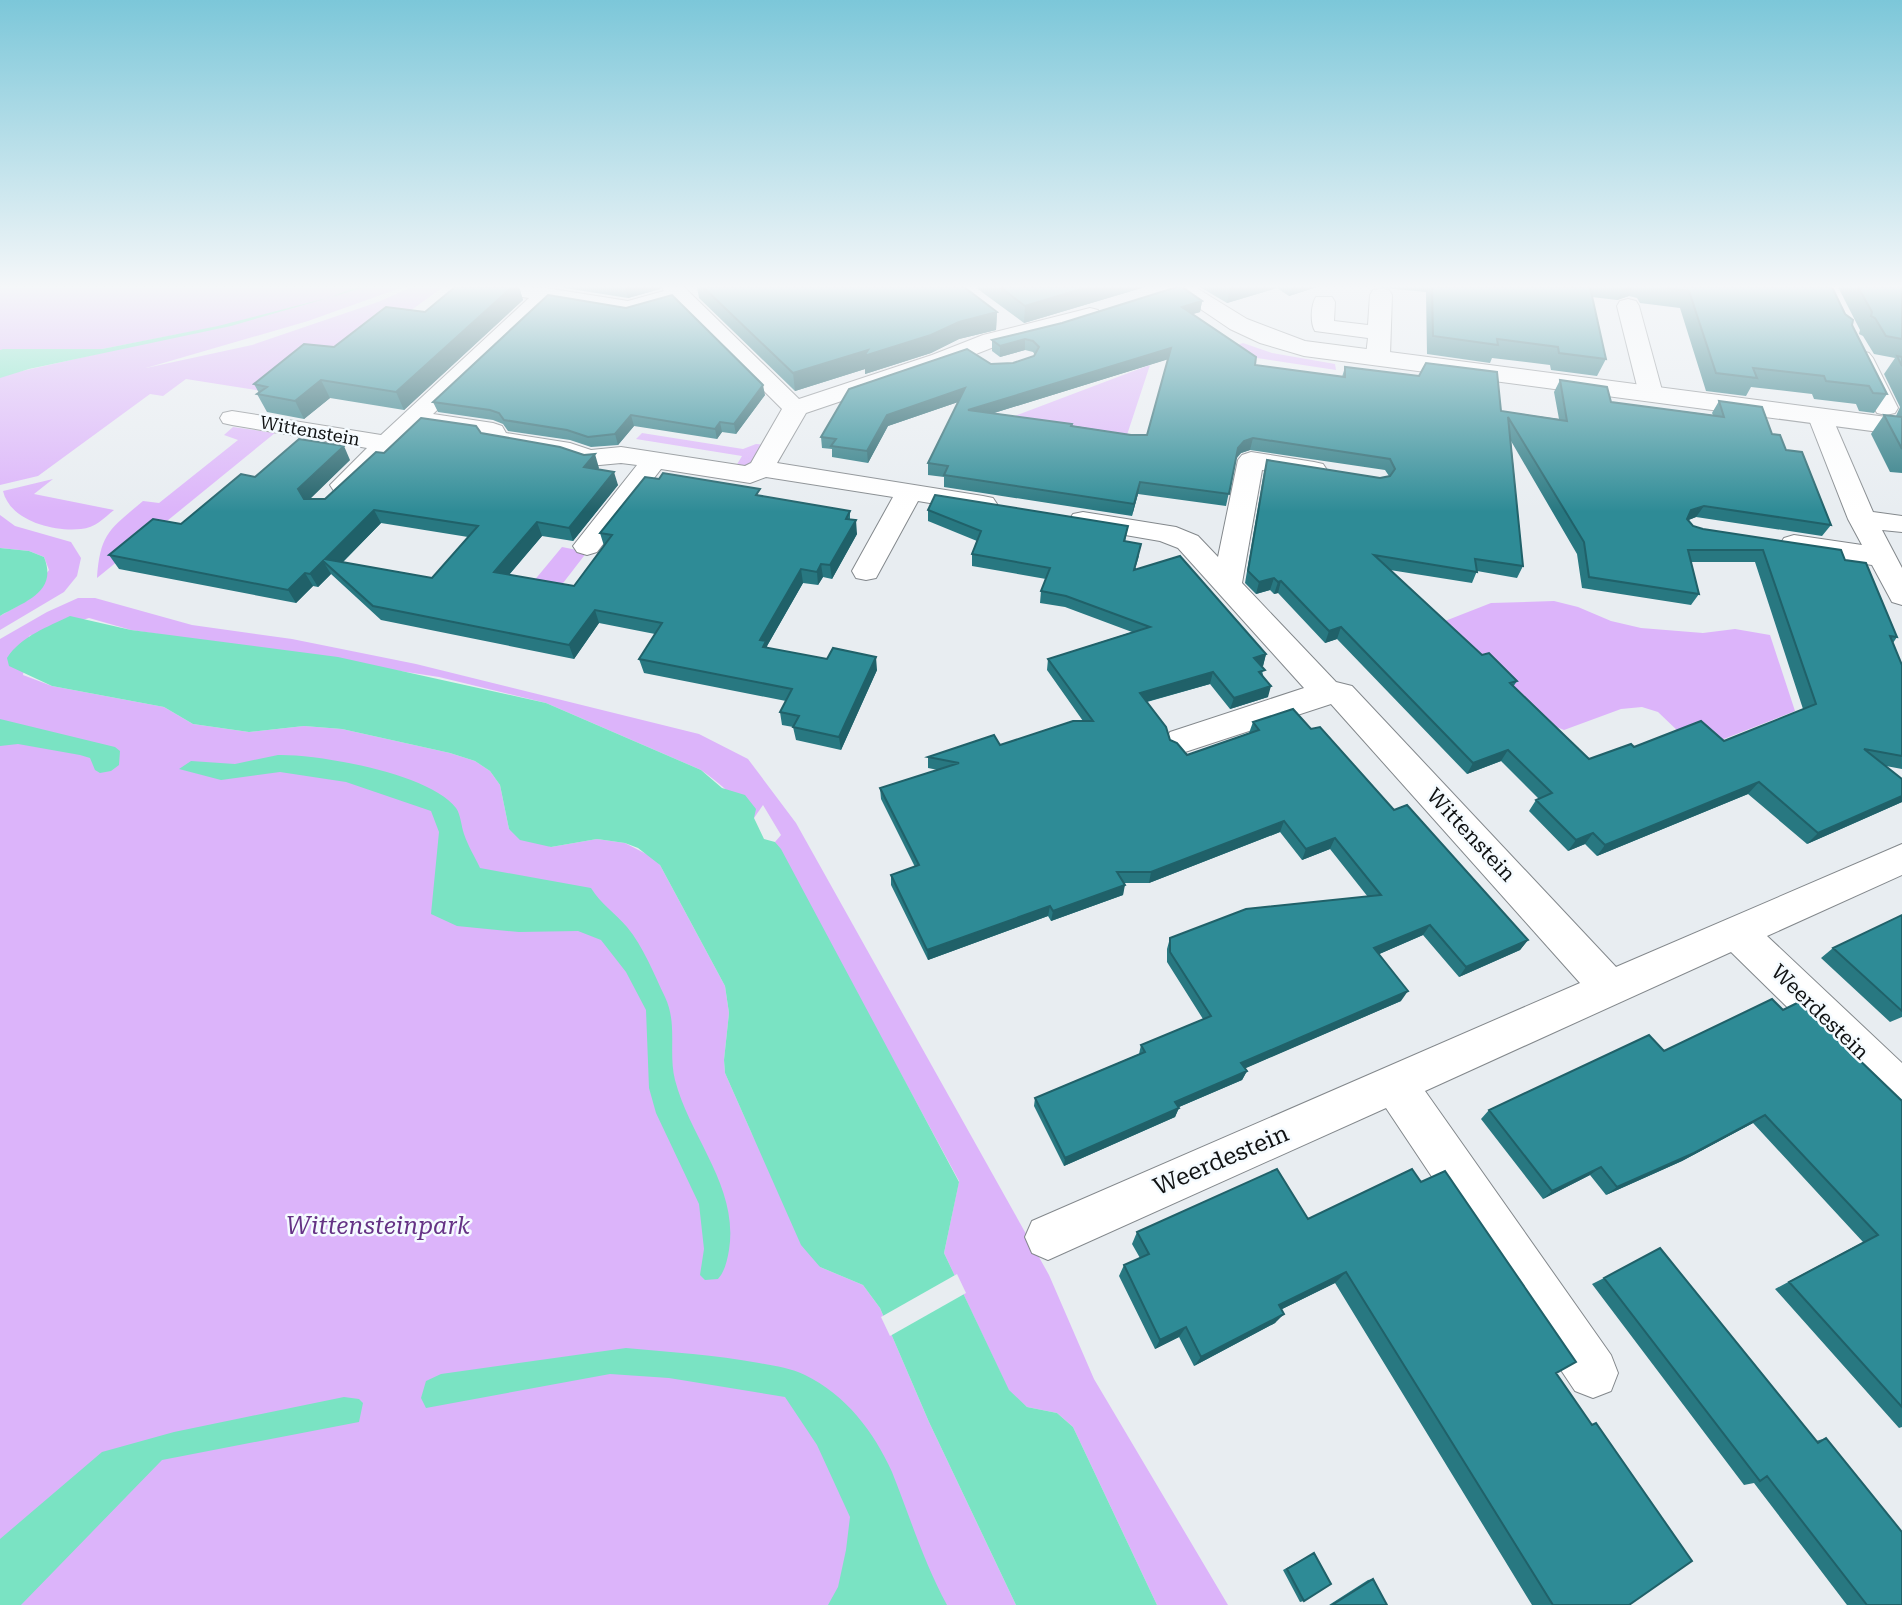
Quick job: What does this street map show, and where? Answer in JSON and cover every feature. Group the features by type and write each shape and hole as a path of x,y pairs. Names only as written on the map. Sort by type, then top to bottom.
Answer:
{"street":[{"name":"Wittenstein","path":"328,499 476,362"},
{"path":"748,362 795,408"},
{"path":"795,408 934,362"},
{"path":"1469,362 1651,394 1820,416 1894,418"},
{"path":"1643,362 1651,394"},
{"path":"1863,362 1894,418"},
{"path":"1882,362 1889,365"},
{"path":"416,419 492,431 496,439 570,450 582,467 621,455 750,475 761,468 795,408"},
{"path":"1820,416 1862,519 1902,595"},
{"name":"Wittenstein","path":"232,418 388,444"},
{"path":"587,546 655,460"},
{"path":"1227,587 1251,460 1338,474"},
{"path":"761,468 1004,508"},
{"path":"866,571 909,493"},
{"name":"Wittenstein","path":"1059,516 1173,534 1188,542 1327,692 1341,694 1529,897 1609,988"},
{"path":"1862,519 1902,524"},
{"path":"1762,539 1881,557"},
{"path":"1182,741 1327,692"},
{"name":"Weerdestein","path":"1048,1237 1209,1163 1255,1148 1394,1083 1902,859"},
{"name":"Weerdestein","path":"1737,933 1902,1091"},
{"path":"1394,1083 1593,1373"}],"green space":[{"path":"62,362 167,362 146,368 174,362 331,362 269,392 186,379 163,396 150,394 38,476 0,485 0,376"},
{"path":"1283,362 1323,362 1335,364 1336,370"},
{"path":"1150,365 1125,441 999,422 1131,372"},
{"path":"233,427 275,433 97,578 104,541 115,526 143,501 159,503 238,440 224,435"},
{"path":"642,433 743,449 756,444 766,445 750,464 736,466 742,456 636,439"},
{"path":"53,479 34,494 114,510 91,527 58,529 24,517 14,510 3,491"},
{"path":"0,515 15,526 71,542 81,558 77,576 64,592 0,630 0,616 28,600 49,570 44,557 29,551 0,548"},
{"path":"562,547 587,552 560,587 533,582"},
{"name":"Wittensteinpark","path":"78,598 95,598 192,625 292,639 416,664 699,734 748,759 796,823 1049,1275 1094,1379 1228,1605 1157,1605 1073,1427 1057,1413 1027,1407 1009,1391 944,1253 959,1181 775,842 781,835 763,805 754,818 729,792 701,770 546,703 439,677 131,630 89,618 29,636 23,675 52,686 164,707 193,724 249,732 304,726 342,729 450,753 475,761 490,771 500,785 509,829 551,847 597,839 625,843 654,858 725,986 729,1013 725,1073 752,1134 820,1267 863,1285 880,1308 929,1422 1016,1605 0,1605 0,639"},
{"path":"1554,601 1578,607 1611,621 1641,628 1703,633 1735,629 1770,635 1795,711 1711,744 1680,733 1658,712 1642,707 1621,709 1564,730 1542,721 1507,680 1445,621 1491,603"}],"shaded area":[{"path":"0,362 62,362 29,369 0,378"},
{"path":"0,548 29,551 44,557 47,579 37,594 0,616"},
{"path":"70,616 131,630 338,657 546,703 701,770 722,788 745,795 756,809 754,818 764,839 775,842 781,849 959,1182 944,1253 1009,1390 1027,1407 1057,1413 1073,1427 1157,1605 1016,1605 929,1422 880,1308 863,1285 820,1267 801,1245 725,1073 729,1013 725,986 660,865 638,848 625,843 597,839 551,847 520,840 509,829 500,785 490,771 475,761 450,753 342,729 304,726 249,732 193,724 164,707 52,686 9,666 7,658 20,644"},
{"path":"0,719 115,747 120,751 119,765 111,771 100,773 95,770 90,758 80,755 18,744 0,746"},
{"path":"278,755 346,762 423,785 443,796 456,808 480,868 591,888 627,927 643,951 669,1007 675,1080 727,1205 729,1250 718,1279 705,1280 700,1275 704,1249 699,1204 656,1113 649,1088 646,1010 626,972 601,940 578,931 519,932 457,926 431,914 439,832 431,811 346,782 280,772 221,780 179,769 191,761 235,764"},
{"path":"626,1348 726,1358 782,1367 805,1375 833,1393 857,1416 885,1457 924,1556 947,1605 828,1605 838,1587 850,1517 817,1445 785,1397 669,1378 610,1374 426,1408 421,1398 426,1381 441,1374"},
{"path":"344,1397 359,1399 363,1403 359,1422 162,1460 21,1605 0,1605 0,1539 102,1452 174,1432"}],"pier":[{"path":"957,1274 966,1293 890,1336 881,1317"}],"building":[{"path":"282,362 429,362 396,392 321,380 295,401 257,394 267,387 254,384"},
{"path":"476,362 740,362 763,385 734,424 720,422 715,429 631,415 615,434 588,437 567,430 504,420 499,413 490,410 433,402"},
{"path":"781,362 829,362 793,373"},
{"path":"929,362 1125,362 968,410 1131,435 1147,435 1167,362 1255,362 1255,365 1345,377 1345,367 1419,376 1426,363 1497,372 1501,411 1567,421 1560,380 1607,387 1611,402 1724,417 1719,401 1762,407 1772,434 1780,435 1786,450 1802,452 1831,525 1704,506 1691,510 1687,519 1693,526 1703,529 1841,550 1845,560 1866,563 1897,637 1890,636 1902,665 1902,756 1864,749 1902,779 1902,796 1818,833 1759,782 1605,845 1593,833 1576,840 1536,800 1552,793 1508,750 1473,763 1341,627 1329,631 1281,581 1278,582 1274,578 1259,582 1248,571 1267,460 1380,478 1390,476 1395,469 1390,459 1253,438 1244,441 1238,448 1229,494 1140,482 1134,504 944,475 948,466 928,463 965,388 887,415 867,451 831,446 836,439 821,437 849,389","holes":["1508,417 1584,542 1589,577 1699,594 1688,550 1763,550 1816,704 1724,741 1701,721 1634,747 1631,744 1589,759 1510,683 1517,681 1489,653 1482,655 1374,555 1477,572 1475,559 1523,566"]},
{"path":"1712,362 1871,362 1887,394 1873,393 1869,386 1826,381 1824,376 1753,368 1757,378 1716,373"},
{"path":"1884,415 1902,417 1902,449"},
{"path":"421,418 476,426 481,433 560,447 584,455 595,454 584,467 614,472 569,528 537,522 494,572 574,586 612,535 600,533 645,477 659,479 663,473 760,489 756,495 850,511 846,519 856,520 830,565 821,564 817,572 801,569 760,640 766,641 763,647 827,659 833,648 876,657 839,737 793,727 799,716 780,712 792,689 639,659 662,623 595,610 569,645 373,606 323,561 310,574 305,573 288,590 109,555 153,519 181,524 241,474 255,477 299,439 344,446 298,489 304,499 325,499 376,452 384,453","holes":["374,510 478,526 432,578 325,559"]},
{"path":"935,495 1128,526 1124,541 1141,544 1134,570 1180,556 1266,654 1254,658 1265,670 1259,672 1271,686 1234,698 1213,672 1140,693 1166,727 1170,740 1177,743 1187,755 1259,730 1253,722 1293,709 1311,729 1320,727 1394,810 1407,805 1528,940 1466,967 1430,925 1374,948 1408,991 1241,1063 1247,1071 1175,1102 1179,1108 1065,1158 1035,1098 1145,1052 1141,1045 1211,1016 1170,952 1170,938 1246,909 1381,895 1335,838 1306,849 1284,821 1151,872 1117,872 1125,885 1053,911 1050,906 927,950 891,875 919,865 880,788 959,763 928,757 994,735 1000,745 1073,721 1093,721 1048,659 1150,627 1066,596 1041,591 1050,568 972,554 981,531 928,510"},
{"path":"1902,915 1902,1011 1833,948"},
{"path":"1772,999 1783,1010 1799,1002 1902,1101 1902,1407 1789,1282 1878,1235 1765,1115 1694,1153 1617,1187 1601,1167 1552,1191 1489,1110 1649,1035 1664,1051"},
{"path":"1277,1169 1308,1219 1412,1169 1421,1182 1445,1171 1576,1362 1556,1373 1592,1425 1596,1423 1692,1561 1629,1605 1553,1605 1346,1272 1279,1305 1284,1314 1201,1357 1186,1327 1160,1340 1124,1265 1149,1254 1137,1232"},
{"path":"1660,1248 1818,1443 1826,1438 1902,1532 1902,1605 1867,1605 1767,1476 1760,1481 1604,1278"},
{"path":"1314,1553 1331,1584 1304,1601 1287,1569"},
{"path":"1373,1579 1387,1605 1332,1605"}]}
